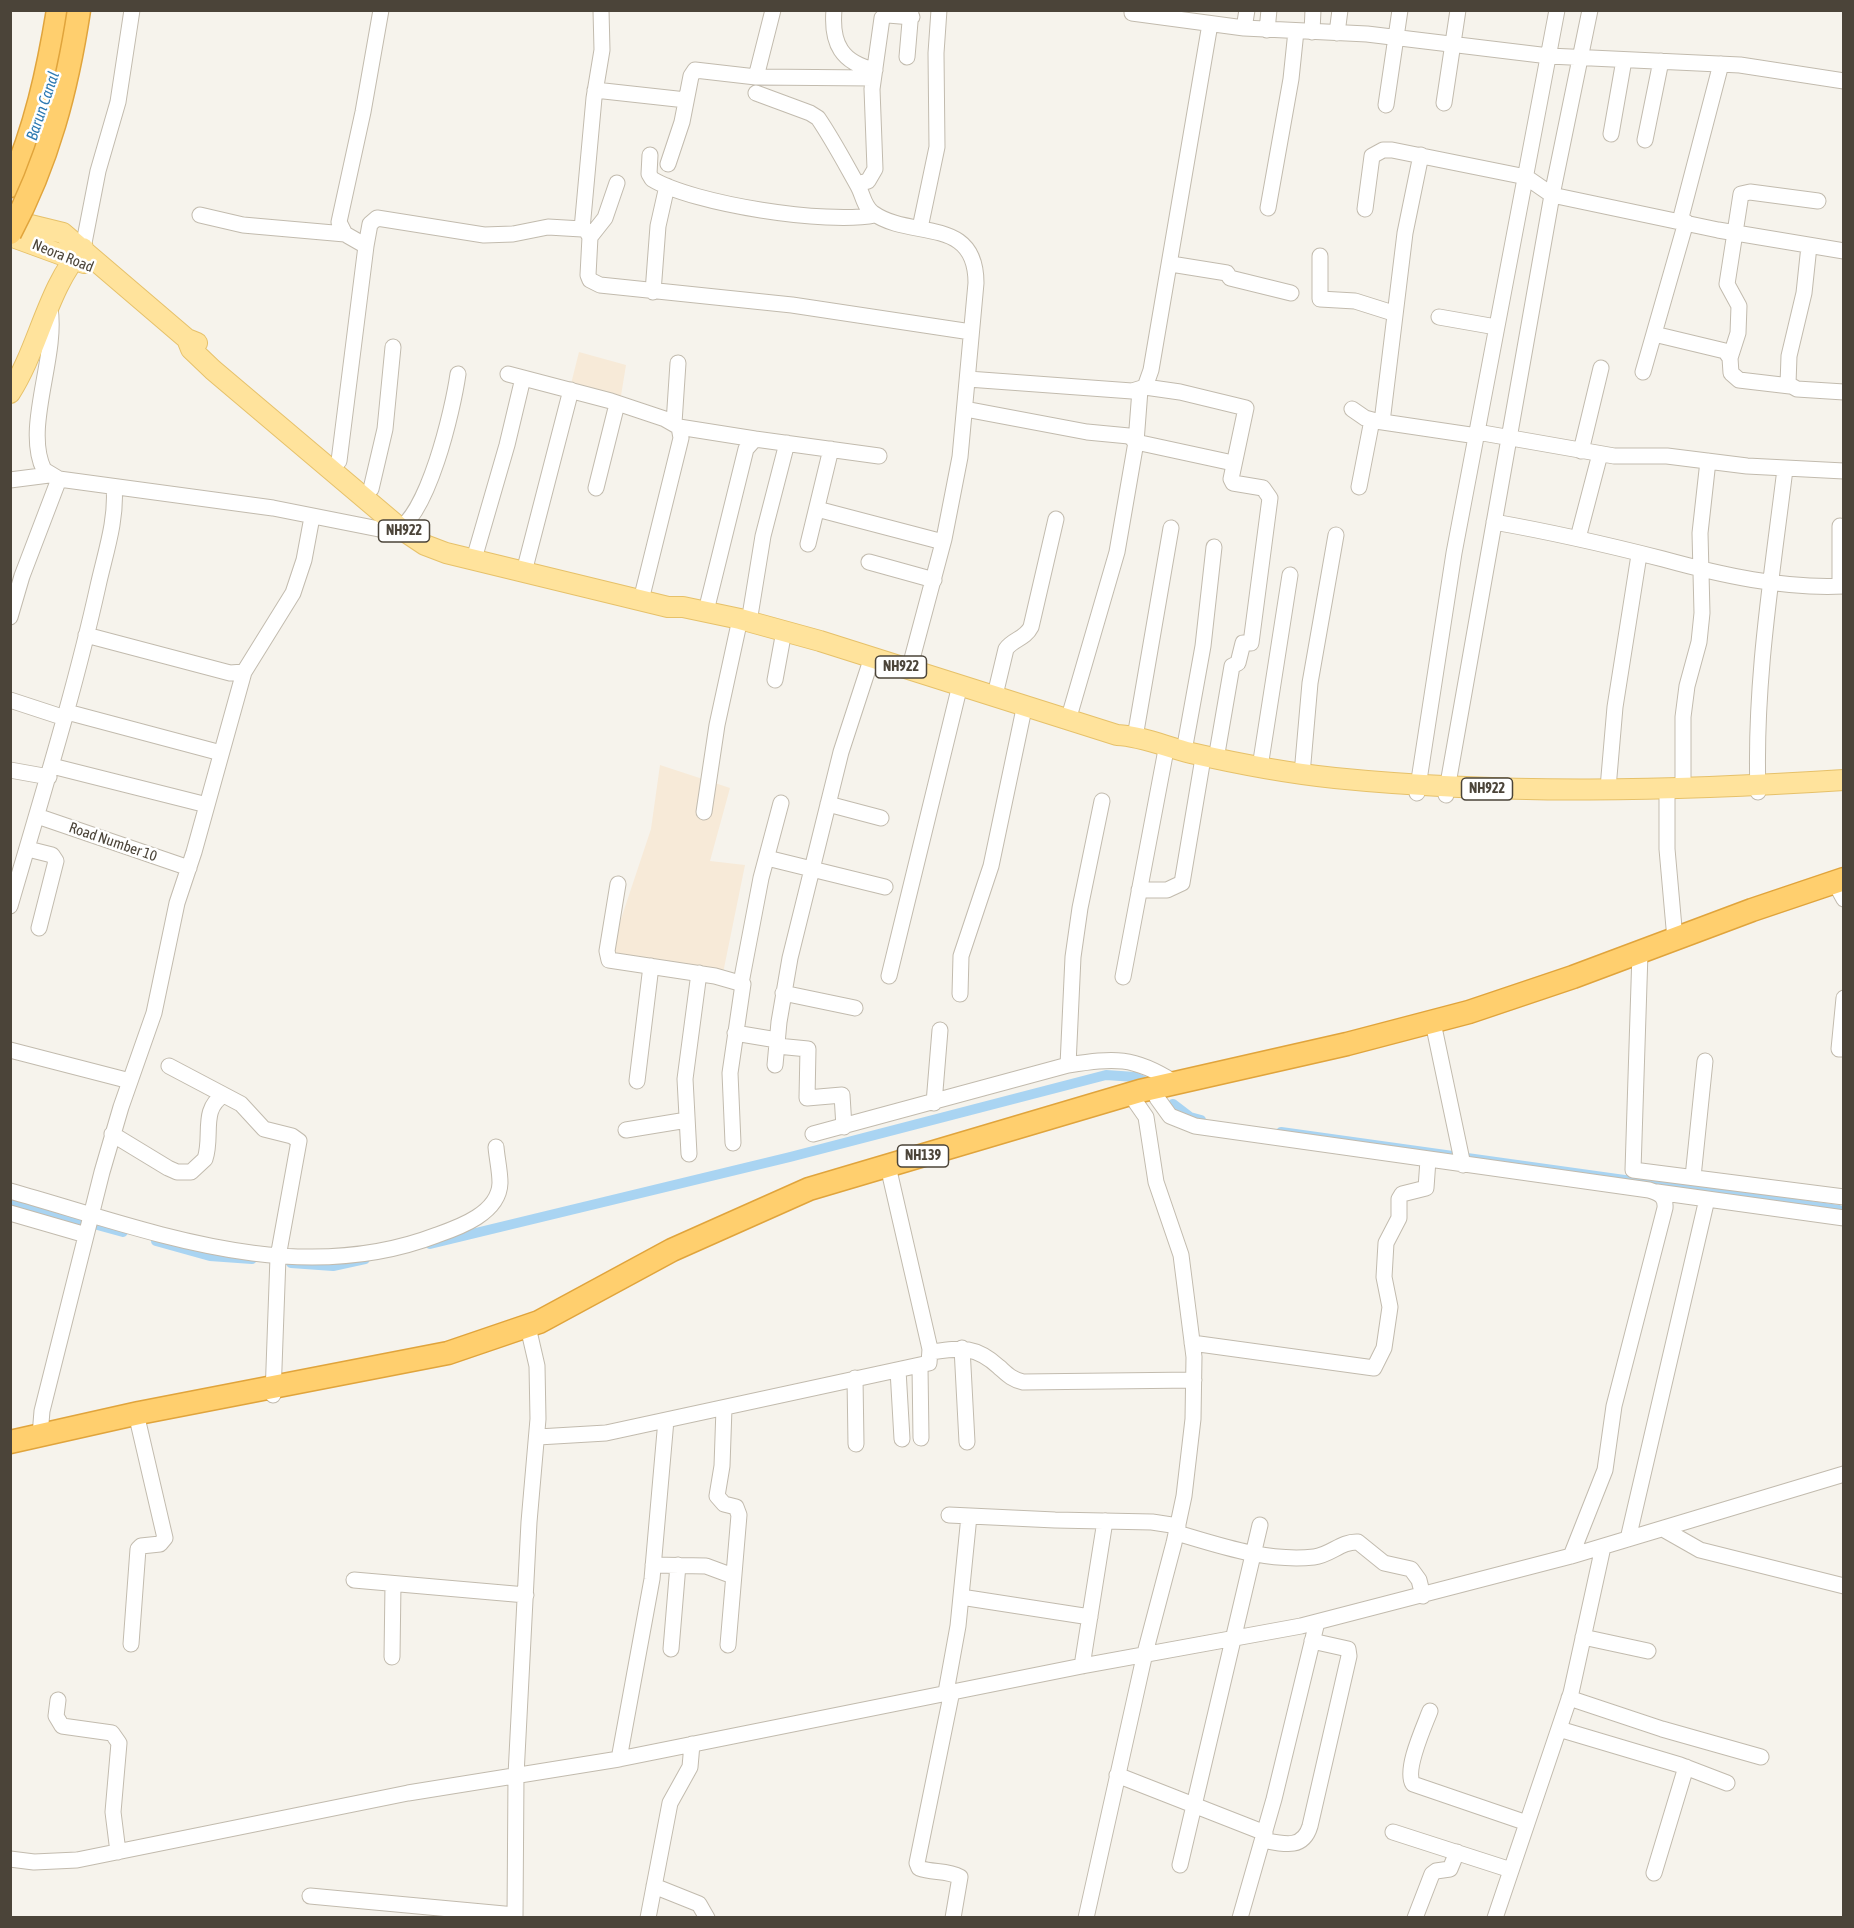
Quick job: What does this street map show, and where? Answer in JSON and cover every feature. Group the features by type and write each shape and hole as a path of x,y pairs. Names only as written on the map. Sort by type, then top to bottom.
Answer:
{"highway":[{"path":"10,186 32,133 58,10"},
{"path":"10,234 38,177 60,107 79,10"},
{"name":"NH139","path":"1640,958 1675,939 1842,889"},
{"name":"NH139","path":"529,1332 672,1250 809,1189 1141,1098 1435,1032 1470,1016 1842,889"},
{"name":"NH139","path":"10,1442 448,1362 529,1332 679,1258 779,1213 838,1190 1141,1098 1174,1082 1470,1016"},
{"name":"NH139","path":"10,1451 274,1393"}],"main road":[{"path":"10,220 70,248 29,361 10,393"},
{"name":"Neora Road","path":"10,234 70,248 115,279 187,339"},
{"path":"187,339 197,342 339,461 371,489 404,526 439,542 643,592 669,599 683,607"},
{"name":"NH922","path":"187,339 191,349 213,370 425,545 446,553 668,607 683,607 784,631 1126,736"},
{"path":"1126,736 1130,745 1300,782 1545,799 1675,791 1844,788"},
{"path":"1209,761 1417,790"},
{"path":"1758,788 1844,780"},
{"name":"NH922","path":"1447,792 1608,788 1675,791"}],"street":[{"path":"70,248 98,171 118,102 132,10"},
{"path":"345,234 339,222 363,112 381,10"},
{"path":"601,10 602,50 595,90 586,233 590,280 600,285 792,305 971,332"},
{"path":"756,77 773,10"},
{"path":"834,10 835,35 845,57 874,74"},
{"path":"920,228 937,147 936,53 939,10"},
{"path":"1244,28 1247,10"},
{"path":"1267,30 1269,10"},
{"path":"1312,32 1313,10"},
{"path":"1337,33 1340,10"},
{"path":"1386,105 1400,10"},
{"path":"1444,104 1458,10"},
{"path":"1417,790 1454,553 1557,10"},
{"path":"1447,792 1552,195 1590,10"},
{"path":"857,184 868,181 875,169 872,141 874,74 882,18 888,15 911,14 907,57"},
{"path":"1132,14 1202,19 1244,28 1396,38 1550,56 1721,64 1844,81"},
{"path":"1069,717 1117,552 1143,389 1149,381 1171,264 1202,19"},
{"path":"1268,208 1291,79 1296,31"},
{"path":"1611,134 1624,60"},
{"path":"1645,140 1661,61"},
{"path":"1643,372 1683,222 1721,64"},
{"path":"668,164 691,76 695,70 756,77 874,74"},
{"path":"595,90 686,100"},
{"path":"756,93 810,112 818,118 857,184 866,204 875,215"},
{"path":"1365,209 1370,163 1376,152 1392,150 1526,177 1552,195 1734,233 1844,251"},
{"path":"650,155 649,177 668,186 731,205 833,218 875,215 951,237 974,256 976,282 960,457 934,580 909,670"},
{"path":"1359,487 1377,421 1405,233 1421,155"},
{"path":"339,461 370,224 377,218 484,235 513,234 548,227 586,233 605,218 617,183"},
{"path":"653,292 658,226 668,186"},
{"path":"1818,201 1745,192 1739,199 1727,284 1728,289 1738,300 1739,315 1730,358 1731,373 1739,380 1806,390 1843,392 1844,382"},
{"path":"200,215 243,225 345,234 366,246"},
{"path":"1790,386 1787,375 1789,356 1804,292 1809,246"},
{"path":"1320,256 1320,299 1347,300 1393,313"},
{"path":"1171,264 1227,273 1230,278 1291,292"},
{"path":"50,308 52,336 37,440 40,463 54,477"},
{"path":"1440,317 1496,327"},
{"path":"1654,334 1718,348 1725,351 1730,358"},
{"path":"371,489 385,429 393,346"},
{"path":"643,592 681,438 676,425 678,363"},
{"path":"1581,451 1601,368"},
{"path":"10,480 54,477 251,505 386,532 404,526 444,441 458,374"},
{"path":"476,552 507,445 516,376 617,404 676,425 755,439 879,456"},
{"path":"968,379 1192,394 1246,408 1231,474 1233,483 1263,488 1268,492 1270,506 1251,643 1243,643 1238,663 1233,666 1182,883 1167,890 1139,890"},
{"path":"526,564 571,390"},
{"path":"596,488 617,404"},
{"path":"965,409 1086,432 1129,436 1136,442 1233,463"},
{"path":"1352,409 1377,421 1509,438 1600,454 1667,456 1785,469 1844,471"},
{"path":"706,612 746,449 755,439"},
{"path":"704,812 717,725 788,443"},
{"path":"808,544 831,449"},
{"path":"1578,538 1600,454"},
{"path":"1675,939 1668,868 1687,686 1699,642 1703,592 1700,570 1700,524 1708,461"},
{"path":"1758,788 1757,730 1769,581 1785,469"},
{"path":"10,617 54,477"},
{"path":"10,906 38,816 86,635 114,512 114,487"},
{"path":"817,509 943,542"},
{"path":"40,1435 42,1411 112,1134 154,1013 173,920 244,672 293,592 304,560 312,517"},
{"path":"995,695 1006,649 1010,643 1023,637 1030,627 1056,519"},
{"path":"1494,522 1578,538 1700,570 1769,581 1842,586 1840,526"},
{"path":"1126,736 1171,528"},
{"path":"1302,774 1313,661 1336,535"},
{"path":"1123,977 1139,890 1203,646 1214,547"},
{"path":"1608,788 1615,707 1639,555"},
{"path":"869,562 934,580"},
{"path":"1260,767 1290,575"},
{"path":"775,680 784,631"},
{"path":"86,635 230,673 244,672"},
{"path":"775,1065 783,993 841,752 872,657"},
{"path":"889,976 960,685"},
{"path":"10,700 221,753"},
{"path":"960,994 961,956 991,866 1025,704"},
{"path":"10,770 50,771 207,805"},
{"path":"1068,1065 1075,947 1102,801"},
{"path":"732,1143 729,1092 743,984 741,983 766,858 782,803"},
{"path":"828,804 881,818"},
{"name":"Road Number 10","path":"38,816 189,868"},
{"path":"28,849 52,855 56,861 39,928"},
{"path":"766,858 885,887"},
{"path":"618,884 608,957 612,961 699,973 741,983"},
{"path":"1631,1187 1640,958"},
{"path":"637,1081 651,966"},
{"path":"689,1154 686,1068 699,973"},
{"path":"783,993 855,1008"},
{"path":"1844,998 1839,1049 1844,1049"},
{"path":"934,1103 940,1030"},
{"path":"1435,1032 1462,1160"},
{"path":"735,1033 808,1049 807,1098 842,1095 844,1127"},
{"path":"10,1050 130,1081"},
{"path":"1693,1177 1705,1060"},
{"path":"813,1134 1068,1065 1128,1061 1153,1069 1174,1082"},
{"path":"169,1066 247,1108 264,1129 296,1137 299,1141 278,1257 274,1393"},
{"path":"112,1134 168,1168 177,1172 191,1172 205,1159 209,1111 217,1099 224,1095"},
{"path":"1141,1098 1170,1116 1195,1126 1428,1160 1462,1160 1656,1192 1844,1218"},
{"path":"1086,1917 1145,1653 1177,1529 1192,1439 1194,1380 1192,1343 1181,1255 1156,1182 1141,1098"},
{"path":"626,1130 687,1120"},
{"path":"10,1191 200,1246 278,1257 352,1256 416,1243 463,1225 488,1208 499,1192 496,1147"},
{"path":"1192,1343 1374,1368 1384,1348 1390,1307 1384,1277 1386,1243 1399,1218 1399,1199 1402,1194 1426,1188 1428,1160"},
{"path":"1633,1170 1844,1197"},
{"path":"538,1437 606,1433 855,1378 920,1367 929,1363 931,1352 890,1175"},
{"path":"1571,1556 1606,1464 1616,1399 1665,1208 1665,1201 1656,1192"},
{"path":"1628,1539 1707,1199"},
{"path":"10,1213 86,1236"},
{"path":"310,1896 515,1916 516,1775 538,1437 537,1366 529,1332"},
{"path":"931,1352 962,1348 978,1353 1010,1378 1023,1382 1194,1380"},
{"path":"962,1348 967,1442"},
{"path":"920,1367 921,1438"},
{"path":"898,1370 902,1439"},
{"path":"855,1378 856,1444"},
{"path":"724,1408 722,1466 717,1496 724,1504 738,1509 728,1645"},
{"path":"619,1759 653,1565 666,1420"},
{"path":"131,1644 138,1550 141,1546 160,1544 165,1538 138,1422"},
{"path":"10,1859 34,1862 69,1861 408,1793 619,1759 1145,1653 1317,1622 1571,1556 1844,1474"},
{"path":"949,1515 1152,1522 1253,1554 1314,1557 1330,1552 1343,1544 1358,1542 1384,1563 1411,1569 1419,1580 1423,1596"},
{"path":"953,1917 960,1877 924,1870 916,1863 949,1692 969,1516"},
{"path":"1083,1666 1105,1521"},
{"path":"1180,1865 1231,1638 1260,1525"},
{"path":"1663,1529 1700,1550 1844,1586"},
{"path":"1495,1917 1569,1698 1603,1547"},
{"path":"653,1565 706,1566 733,1576"},
{"path":"671,1649 678,1565"},
{"path":"354,1580 526,1595"},
{"path":"392,1657 393,1584"},
{"path":"961,1597 1090,1617"},
{"path":"1240,1917 1264,1836 1317,1622"},
{"path":"1583,1637 1648,1651"},
{"path":"1117,1775 1194,1804 1286,1844 1303,1840 1310,1826 1349,1656 1348,1649 1343,1646 1312,1641"},
{"path":"1569,1698 1662,1729 1761,1757"},
{"path":"58,1700 56,1716 62,1726 112,1733 119,1743 112,1812 118,1852"},
{"path":"1430,1711 1411,1766 1410,1779 1413,1784 1527,1823"},
{"path":"1559,1729 1686,1767 1727,1783"},
{"path":"648,1917 670,1803 690,1767 692,1744"},
{"path":"1654,1874 1686,1767"},
{"path":"1393,1832 1511,1870"},
{"path":"1416,1917 1432,1874 1436,1871 1450,1869 1456,1852"},
{"path":"654,1886 699,1904 707,1917"}],"shaded area":[{"path":"579,352 626,365 619,408 569,392"},
{"path":"660,765 730,788 710,861 745,865 722,978 613,966 617,931 651,829"}],"waterway":[{"path":"430,1244 790,1157 1106,1075 1135,1077 1153,1085"},
{"path":"1173,1104 1190,1117 1201,1120"},
{"path":"1281,1132 1839,1210"},
{"path":"10,1201 123,1232"},
{"path":"156,1241 210,1256 252,1259"},
{"path":"291,1263 333,1266 365,1259"}],"water label":[{"name":"Barun Canal","path":"43,106"}]}
